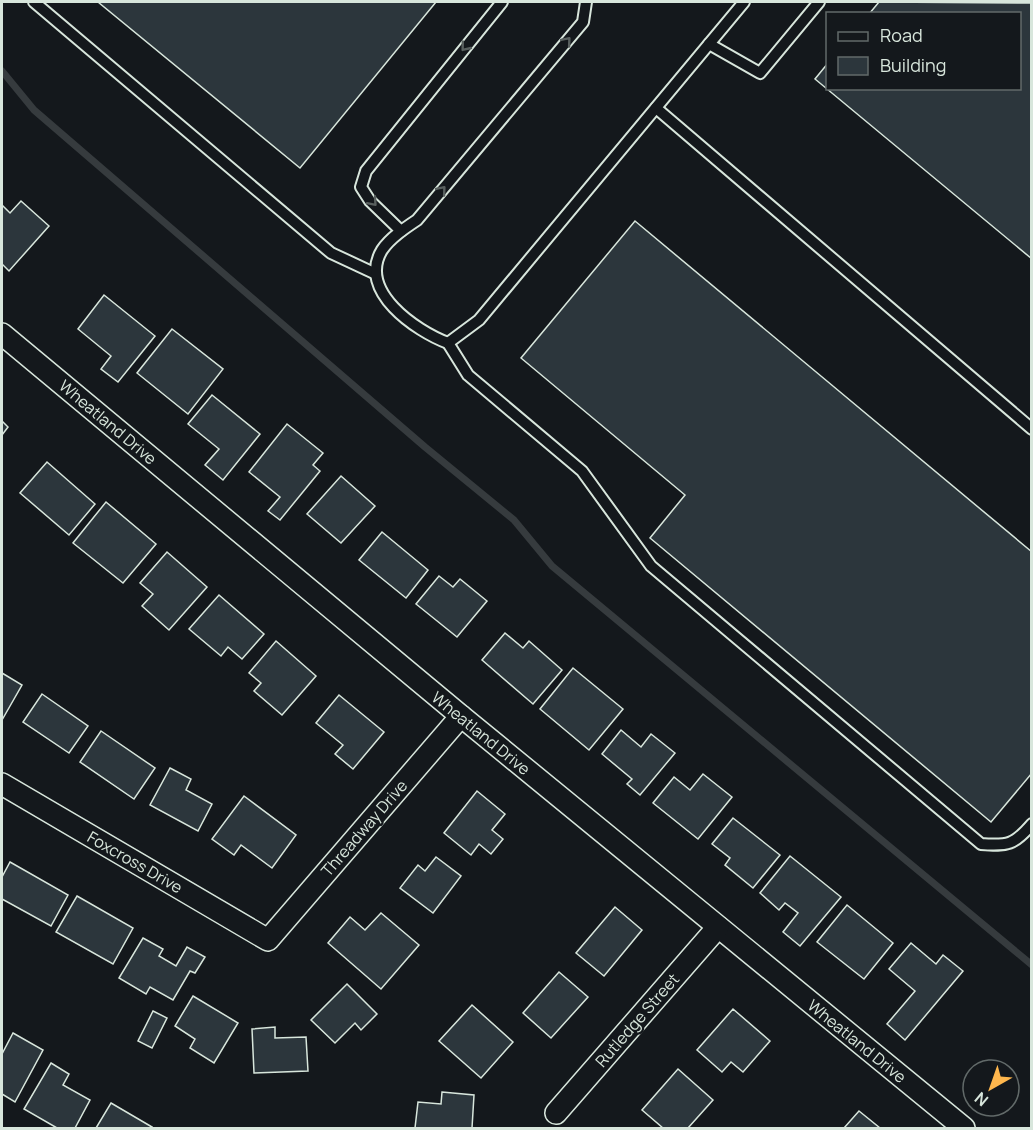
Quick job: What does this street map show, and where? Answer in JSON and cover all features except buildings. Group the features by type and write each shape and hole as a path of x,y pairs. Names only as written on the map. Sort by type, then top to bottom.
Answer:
{"street":[{"name":"Wheatland Drive","path":"2,334 461,716 964,1128"},
{"name":"Threadway Drive","path":"268,940 461,716"},
{"name":"Foxcross Drive","path":"2,784 268,940"},
{"name":"Rutledge Street","path":"556,1113 718,927"}],"lane":[{"path":"34,2 331,253 376,274"},
{"path":"401,231 370,201 361,187 366,171 502,2"},
{"path":"586,2 582,22 417,220 401,231 382,251 376,274 384,297 424,334 448,343 468,375 582,471 651,566 981,844 1005,846 1019,839 1032,824"},
{"path":"448,343 479,320 744,2"},
{"path":"709,44 760,73 819,2"},
{"path":"656,108 1032,429"}],"waterway":[{"path":"2,71 34,110 425,447 514,520 552,566 1032,965"}]}
